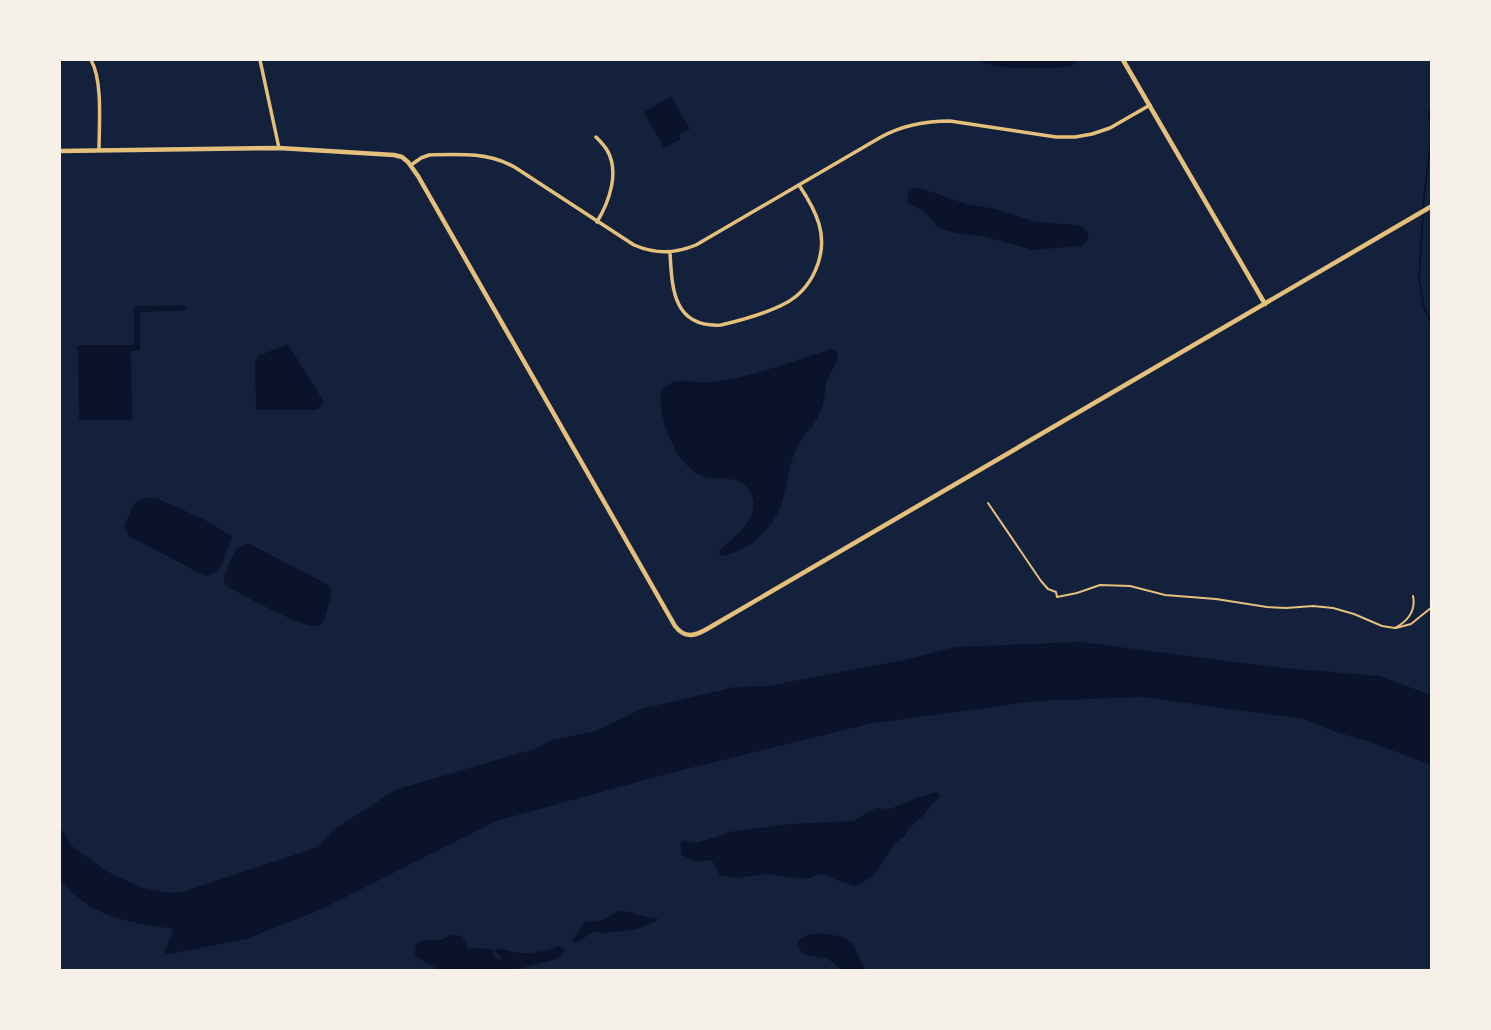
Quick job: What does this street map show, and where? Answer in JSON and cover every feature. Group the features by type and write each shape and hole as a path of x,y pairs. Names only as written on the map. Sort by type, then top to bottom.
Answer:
{"street":[{"path":"91,60 98,83 99,150"},
{"path":"260,60 279,148"},
{"path":"1123,60 1265,303"},
{"path":"411,165 424,156 435,155 482,156 501,160 516,167 634,245 651,251 670,253 696,245 899,128 919,123 950,121 1056,137 1075,137 1110,128 1150,105"},
{"path":"596,137 609,154 612,170 608,200 597,222"},
{"path":"60,151 279,148 402,157 411,165 677,629 684,635 697,634 1432,206"},
{"path":"670,253 676,298 685,313 702,323 721,325 785,304 810,281 821,251 820,225 799,185"}],"path":[{"path":"988,503 1037,575 1048,589 1056,592 1057,597 1100,585 1130,586 1165,596 1216,599 1278,608 1333,608 1395,628 1407,626 1432,607"},
{"path":"1395,628 1405,622 1412,611 1413,596"}],"water":[{"path":"977,60 1076,60 1070,67 1023,68 999,67"},
{"path":"671,96 690,129 679,135 680,139 664,148 644,112"},
{"path":"914,188 1036,222 1079,225 1088,232 1088,239 1080,246 1033,250 938,228 925,212 907,201 909,192"},
{"path":"288,344 324,402 317,410 256,410 255,363 258,356"},
{"path":"131,349 132,420 79,420 78,350"},
{"path":"832,349 838,352 838,356 827,381 822,409 794,454 778,513 751,544 721,556 719,551 750,519 753,511 751,494 740,482 702,476 684,462 665,427 661,391 673,382 705,383 727,380"},
{"path":"143,498 156,498 201,518 232,536 219,568 211,575 205,576 129,536 124,526 134,504"},
{"path":"250,544 330,586 331,599 321,624 311,626 288,618 224,584 236,551 242,545"},
{"path":"1081,642 1273,667 1379,676 1431,695 1431,765 1303,719 1141,697 1036,701 869,724 678,771 496,821 320,910 246,939 164,955 173,929 125,920 98,911 60,880 60,827 72,846 106,871 140,887 169,893 185,891 315,848 335,829 395,790 534,749 553,740 596,731 641,709 735,687 767,686 904,660 954,647"},
{"path":"937,792 940,797 909,828 904,837 895,843 877,871 855,886 820,874 807,879 765,874 737,878 720,876 714,863 709,860 694,862 681,854 681,842 685,840 695,843 729,832 790,824 853,821 876,808 890,809"},
{"path":"619,911 659,919 646,926 605,933 594,932 578,942 572,940 585,922 603,920"},
{"path":"821,933 844,937 853,944 865,970 842,970 828,959 806,955 800,950 798,943 802,938"},
{"path":"451,935 462,936 468,948 491,949 500,960 501,956 495,950 497,948 526,953 559,946 565,949 557,959 514,970 437,970 415,955 419,942 440,940"}],"waterway":[{"path":"1423,208 1431,137 1429,111 1432,105"},
{"path":"1423,214 1419,280 1424,307 1432,324"},
{"path":"80,348 137,348 137,309 183,308"}]}
